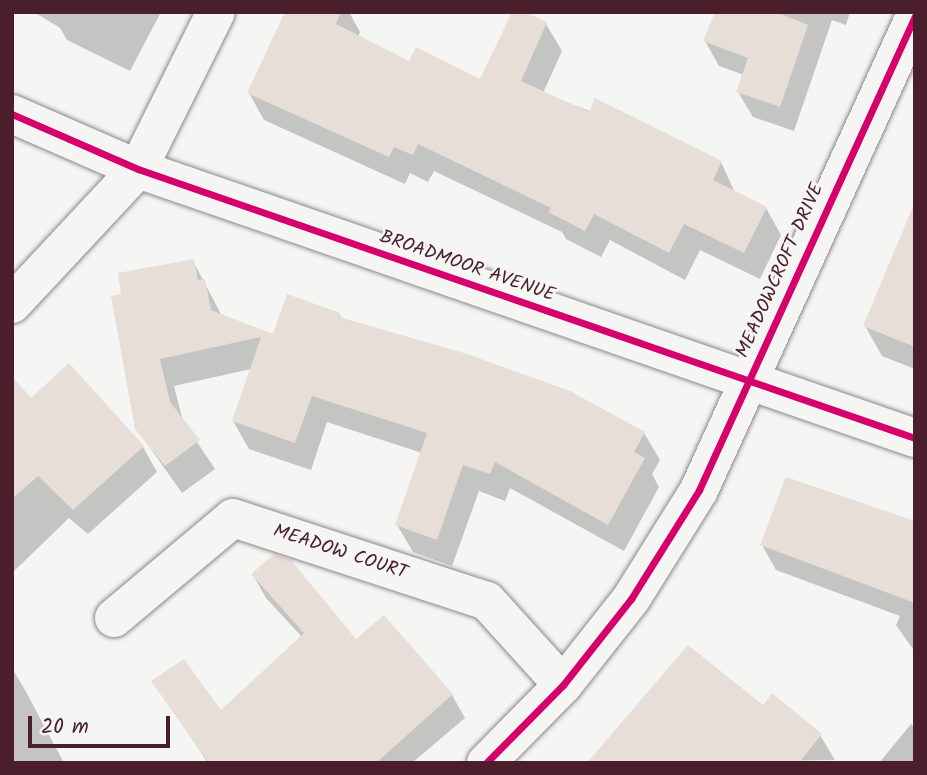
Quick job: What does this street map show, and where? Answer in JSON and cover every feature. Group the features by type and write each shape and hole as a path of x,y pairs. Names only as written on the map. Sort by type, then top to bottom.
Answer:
{"street":[{"path":"12,304 138,169 216,12"},
{"name":"MEADOWCROFT DRIVE","path":"486,763 563,685 631,599 699,490 915,16"},
{"name":"BROADMOOR AVENUE","path":"12,114 138,169 915,438"},
{"name":"MEADOW COURT","path":"114,618 233,518 487,601 563,685"}],"building":[{"path":"285,12 341,12 336,24 409,61 416,47 480,79 512,12 525,12 547,22 521,81 589,112 595,98 722,161 713,180 767,207 744,253 684,224 669,253 594,214 585,231 548,212 551,208 418,144 413,155 394,147 389,157 247,93"},
{"path":"715,12 776,12 808,25 780,107 736,92 748,58 703,41"},
{"path":"915,204 915,347 863,326"},
{"path":"194,259 198,280 205,279 211,310 273,334 287,294 340,313 339,317 464,353 570,391 645,432 634,452 645,458 608,525 495,462 490,474 463,465 437,540 395,525 427,433 312,396 295,443 232,421 261,337 160,359 170,402 200,440 165,466 135,429 111,296 121,294 118,273"},
{"path":"69,363 144,446 73,510 38,476 12,499 12,376 31,398"},
{"path":"786,477 915,521 915,603 760,545"},
{"path":"274,554 291,560 356,639 384,615 453,694 376,763 209,763 151,681 184,659 221,710 304,633 251,574"},
{"path":"688,645 763,705 772,693 822,734 799,763 587,763"}],"cycle path":[{"path":"486,763 563,685 631,599 699,490 915,16"},
{"path":"12,114 138,169 915,438"}]}
